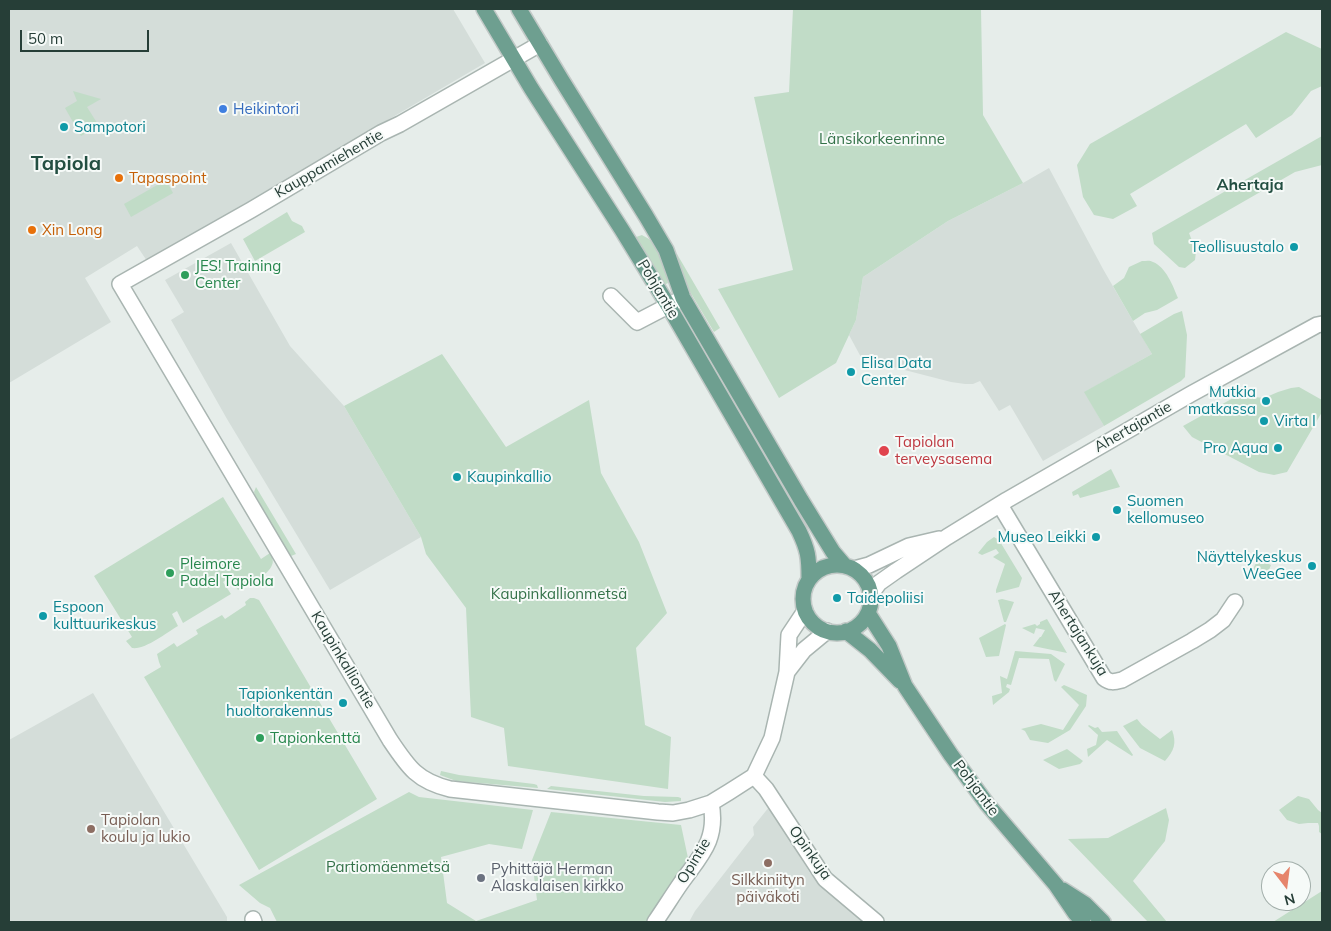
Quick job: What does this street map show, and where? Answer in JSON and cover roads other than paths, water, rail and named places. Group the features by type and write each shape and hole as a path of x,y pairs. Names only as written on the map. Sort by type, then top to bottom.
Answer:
{"main road":[{"name":"Pohjantie","path":"484,9 668,305 799,531 809,557 809,578"},
{"name":"Pohjantie","path":"519,9 666,250 683,298 820,534 833,552 850,567"},
{"path":"838,564 850,567 863,577 871,594 868,613 859,625 846,631 827,631 814,624 805,611 803,594 805,586 815,572 829,565 838,564"},
{"name":"Pohjantie","path":"868,613 889,646 904,686"},
{"name":"Pohjantie","path":"846,631 870,650 904,686 986,804 1056,885 1083,922"},
{"name":"Pohjantie","path":"1056,885 1085,904 1103,922"}],"street":[{"name":"Kauppamiehentie","path":"120,284 540,44"},
{"name":"Kaupinkalliontie","path":"120,284 390,740 403,761 413,771 435,785 450,789 658,812 673,813 711,803"},
{"path":"611,296 637,322 683,298"},
{"name":"Ahertajantie","path":"871,594 879,583 947,537 1000,505 1191,394 1322,324"},
{"name":"Ahertajankuja","path":"1000,505 1104,678 1109,682 1122,680 1198,637 1223,620 1235,602"},
{"name":"Ahertajantie","path":"850,567 869,565 909,546 947,537"},
{"path":"711,803 754,776 772,738 787,672 789,635 805,611"},
{"path":"787,672 804,650 827,631"},
{"name":"Opinkuja","path":"754,776 766,789 825,879 876,922"},
{"name":"Opintie","path":"655,922 709,842 713,827 711,803"}],"place":[{"name":"Heikintori","path":"223,109"},
{"name":"Sampotori","path":"64,127"},
{"name":"Tapaspoint","path":"119,178"},
{"name":"Xin Long","path":"32,230"},
{"name":"Teollisuustalo","path":"1294,247"},
{"name":"JES! Training Center","path":"185,275"},
{"name":"Elisa Data Center","path":"851,372"},
{"name":"Mutkia matkassa","path":"1266,401"},
{"name":"Virta I","path":"1264,421"},
{"name":"Pro Aqua","path":"1278,448"},
{"name":"Tapiolan terveysasema","path":"884,451"},
{"name":"Kaupinkallio","path":"457,477"},
{"name":"Suomen kellomuseo","path":"1117,510"},
{"name":"Museo Leikki","path":"1096,537"},
{"name":"Näyttelykeskus WeeGee","path":"1312,566"},
{"name":"Pleimore Padel Tapiola","path":"170,573"},
{"name":"Taidepoliisi","path":"837,598"},
{"name":"Espoon kulttuurikeskus","path":"43,616"},
{"name":"Tapionkentän huoltorakennus","path":"343,703"},
{"name":"Tapionkenttä","path":"260,738"},
{"name":"Tapiolan koulu ja lukio","path":"91,829"},
{"name":"Silkkiniityn päiväkoti","path":"768,863"},
{"name":"Pyhittäjä Herman Alaskalaisen kirkko","path":"481,878"}],"district":[{"name":"Tapiola","path":"66,164"},
{"name":"Ahertaja","path":"1250,185"}],"park label":[{"name":"Länsikorkeenrinne","path":"882,139"},
{"name":"Kaupinkallionmetsä","path":"559,594"},
{"name":"Partiomäenmetsä","path":"388,867"}]}
